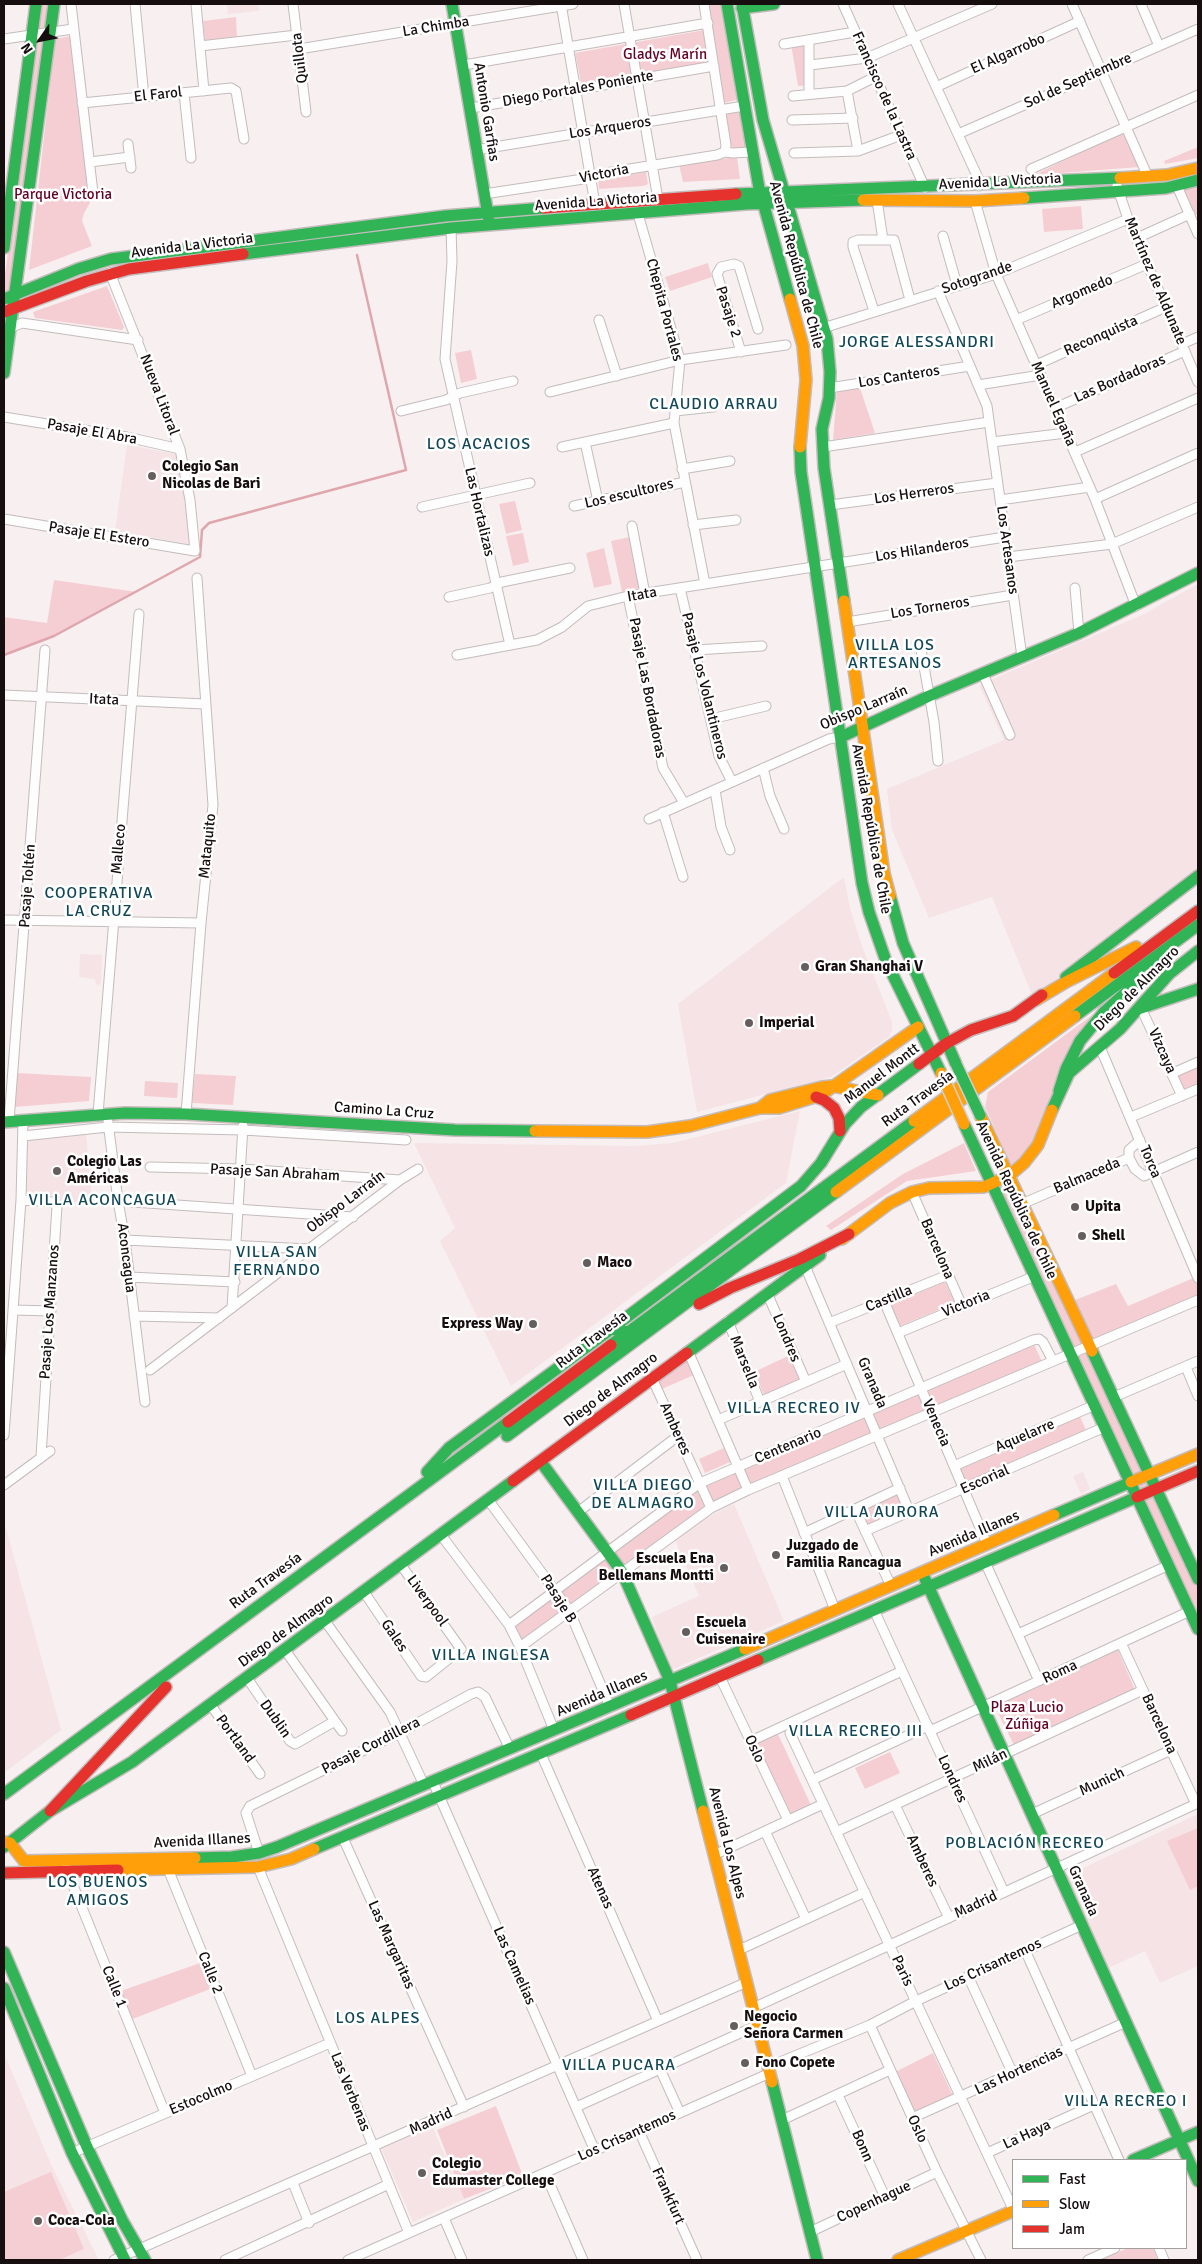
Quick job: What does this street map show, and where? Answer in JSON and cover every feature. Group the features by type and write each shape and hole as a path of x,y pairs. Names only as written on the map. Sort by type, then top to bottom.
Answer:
{"main road":[{"path":"4,248 36,4"},
{"path":"4,373 10,328 9,297 54,4"},
{"name":"Antonio Garfias","path":"452,4 464,66 489,224"},
{"name":"Avenida República de Chile","path":"727,4 751,152 762,198 801,334 805,359 806,391 800,436 800,460 856,845 865,895 874,928 894,980 941,1073 1198,1629"},
{"path":"742,6 774,4"},
{"name":"Avenida República de Chile","path":"742,6 757,93 827,340 829,388 822,429 824,468 880,849 889,897 904,943 956,1064 1024,1203 1198,1579"},
{"name":"Avenida La Victoria","path":"9,297 78,269 111,259 488,212 658,199 762,198 787,204 877,200 975,200 1117,184 1198,168"},
{"name":"Avenida La Victoria","path":"9,310 110,273 451,228 638,214 762,198 784,192 979,186 1117,184 1177,186 1198,180"},
{"name":"Obispo Larraín","path":"840,737 929,696 1079,633 1136,606 1198,573"},
{"path":"856,845 868,840 874,842 880,849"},
{"name":"Manuel Montt","path":"408,1495 449,1448 794,1192 815,1172 840,1131 856,1112 947,1043 971,1030 1013,1016 1198,876"},
{"path":"1036,1000 1198,910"},
{"name":"Ruta Travesía","path":"4,1794 1198,910"},
{"path":"1059,1091 1075,1050 1094,1022 1198,926"},
{"name":"Ruta Travesía","path":"4,1807 1198,926"},
{"name":"Diego de Almagro","path":"6,1844 50,1811 132,1762 489,1501 728,1321 890,1203 912,1192 929,1188 979,1188 993,1185 1010,1175 1024,1163 1038,1145 1059,1091 1075,1066 1100,1047 1141,1008 1169,974 1198,951"},
{"path":"1141,1008 1170,1000 1198,989"},
{"name":"Camino La Cruz","path":"760,1108 773,1109 816,1097 918,1027"},
{"path":"832,1086 878,1095"},
{"name":"Camino La Cruz","path":"7,1122 102,1114 186,1114 448,1130 636,1132 690,1126 760,1108 775,1099 813,1088 832,1086"},
{"path":"816,1097 824,1100 834,1108 839,1118 840,1131"},
{"path":"618,1354 711,1298 800,1259 849,1234"},
{"path":"611,1329 628,1332"},
{"path":"1111,1440 1119,1432 1130,1432"},
{"name":"Avenida Illanes","path":"4,1873 65,1866 232,1857 259,1853 429,1784 1198,1454"},
{"name":"Avenida Los Alpes","path":"540,1462 622,1572 670,1681 817,2260"},
{"name":"Avenida Illanes","path":"6,1844 24,1861 65,1866 168,1869 258,1867 291,1859 541,1754 1198,1471"},
{"name":"Granada","path":"922,1572 1198,2181"},
{"path":"50,1811 166,1687"},
{"path":"4,1952 87,2147 142,2256"},
{"path":"4,1988 72,2153 121,2259"},
{"path":"1135,2159 1198,2132"},
{"path":"898,2260 1012,2210"}],"street":[{"path":"71,4 93,193"},
{"path":"135,4 144,97"},
{"path":"196,4 204,91"},
{"name":"Quillota","path":"293,4 306,112"},
{"name":"La Chimba","path":"299,49 574,4"},
{"path":"624,4 658,199"},
{"path":"704,4 726,144 724,152"},
{"name":"Francisco de la Lastra","path":"843,4 925,188"},
{"path":"898,4 979,180 979,186"},
{"path":"810,65 867,58 992,4"},
{"path":"1072,4 1148,177"},
{"path":"1141,4 1159,46"},
{"path":"561,5 595,204"},
{"name":"El Algarrobo","path":"936,87 1080,22"},
{"path":"464,66 708,23"},
{"name":"Sol de Septiembre","path":"958,134 1198,28"},
{"path":"4,39 74,29"},
{"path":"784,44 855,32"},
{"path":"200,46 297,35"},
{"path":"809,40 809,94"},
{"name":"Diego Portales Poniente","path":"471,108 714,66"},
{"path":"793,96 847,91 875,77"},
{"name":"El Farol","path":"82,103 234,88 244,139"},
{"path":"847,91 858,151"},
{"path":"184,93 191,158"},
{"path":"1031,169 1198,95"},
{"name":"Los Arqueros","path":"476,150 744,106"},
{"path":"792,120 853,118"},
{"path":"794,153 858,151 901,135"},
{"path":"128,144 131,168"},
{"name":"Victoria","path":"484,194 590,178 652,165 717,155 724,152 751,152"},
{"path":"90,162 130,157"},
{"name":"Martínez de Aldunate","path":"1117,184 1128,219 1198,382"},
{"path":"1177,186 1198,234"},
{"path":"877,200 883,240"},
{"name":"Manuel Egaña","path":"975,200 996,274 1095,498 1136,606"},
{"name":"Chepita Portales","path":"638,214 680,360 674,423 705,584"},
{"path":"1137,238 1190,214"},
{"name":"Sotogrande","path":"823,328 996,274 1128,219"},
{"name":"Las Hortalizas","path":"451,228 452,261 445,351 452,396 510,645"},
{"path":"943,236 957,286"},
{"path":"874,311 853,242 894,240 910,300"},
{"name":"Pasaje 2","path":"741,352 717,274 721,267 734,264 739,266 758,329"},
{"name":"Argomedo","path":"1016,320 1147,264"},
{"name":"Nueva Litoral","path":"110,273 180,449 190,500 195,551"},
{"name":"Los Artesanos","path":"938,291 987,406 1022,657"},
{"name":"Reconquista","path":"1036,365 1166,307"},
{"path":"599,320 617,376"},
{"path":"10,328 22,323 138,340"},
{"name":"Las Bordadoras","path":"1055,408 1184,347 1198,337"},
{"path":"550,392 680,360 786,345"},
{"name":"Los Canteros","path":"829,388 970,366"},
{"path":"978,386 1041,375"},
{"path":"401,410 513,382"},
{"path":"1075,452 1198,398"},
{"path":"675,411 713,407"},
{"name":"Pasaje El Abra","path":"4,417 127,437 180,449"},
{"path":"823,447 989,422"},
{"path":"562,447 674,423"},
{"path":"992,442 1066,433"},
{"path":"585,442 598,501"},
{"path":"1095,498 1198,453"},
{"path":"682,469 730,461"},
{"name":"Los escultores","path":"574,506 684,482"},
{"path":"422,507 530,483"},
{"name":"Los Herreros","path":"830,505 998,483"},
{"path":"1000,500 1090,487"},
{"path":"1008,557 1112,544 1198,508"},
{"name":"Pasaje El Estero","path":"4,519 195,551"},
{"path":"693,525 736,520"},
{"path":"632,526 644,594"},
{"name":"Los Hilanderos","path":"838,564 1005,537"},
{"name":"Itata","path":"457,655 537,640 551,634 588,606 628,596 838,564"},
{"path":"449,597 490,588 502,582 570,568"},
{"name":"Mataquito","path":"186,1114 201,923 213,805 197,578"},
{"name":"Pasaje Los Volantineros","path":"680,588 719,756 732,782"},
{"path":"1074,588 1079,633"},
{"name":"Los Torneros","path":"847,622 1013,595"},
{"name":"Pasaje Las Bordadoras","path":"628,596 663,768 684,803"},
{"name":"Malleco","path":"102,1114 113,921 139,614"},
{"path":"695,650 762,646"},
{"name":"Pasaje Toltén","path":"7,1122 26,920 45,650"},
{"path":"921,650 938,761"},
{"path":"983,674 1010,735"},
{"name":"Itata","path":"4,695 205,704"},
{"path":"710,719 766,706"},
{"name":"Obispo Larraín","path":"649,819 828,740 840,737"},
{"path":"763,768 770,796 784,829"},
{"path":"714,790 720,827 730,850"},
{"path":"663,812 683,878"},
{"path":"4,920 201,923"},
{"name":"Vizcaya","path":"1141,1008 1182,1096"},
{"name":"Torca","path":"1100,1047 1198,1278"},
{"path":"1172,1073 1198,1062"},
{"path":"1131,1117 1198,1089"},
{"name":"Aconcagua","path":"102,1114 108,1127 125,1240 145,1402"},
{"path":"232,1308 244,1117"},
{"path":"4,1435 21,1200 23,1120"},
{"path":"23,1136 108,1127 243,1130 406,1140"},
{"path":"1129,1158 1129,1150 1140,1140"},
{"path":"1154,1172 1198,1152"},
{"name":"Balmaceda","path":"1024,1203 1129,1158 1139,1174 1144,1176 1154,1172"},
{"name":"Pasaje San Abraham","path":"150,1167 241,1169 400,1180"},
{"name":"Obispo Larraín","path":"150,1370 400,1180 418,1169"},
{"name":"Barcelona","path":"912,1192 962,1306"},
{"name":"Pasaje Los Manzanos","path":"21,1200 52,1202 57,1206 41,1456"},
{"path":"118,1201 352,1217"},
{"path":"125,1240 309,1249"},
{"name":"Granada","path":"805,1266 910,1513"},
{"name":"Castilla","path":"829,1323 948,1275"},
{"name":"Victoria","path":"898,1333 1035,1276"},
{"path":"129,1277 235,1282"},
{"name":"Londres","path":"767,1293 806,1382"},
{"name":"Centenario","path":"520,1647 711,1508 748,1490 878,1437 1198,1300"},
{"name":"Venecia","path":"884,1301 988,1544"},
{"path":"14,1310 51,1311"},
{"path":"134,1316 219,1318"},
{"name":"Marsella","path":"728,1321 760,1402"},
{"name":"Centenario","path":"509,1625 557,1592 700,1484 1033,1340 1039,1339 1044,1342 1053,1361"},
{"path":"688,1352 748,1490"},
{"path":"1114,1398 1198,1361"},
{"path":"718,1420 847,1364"},
{"path":"1186,1367 1197,1391"},
{"name":"Amberes","path":"652,1378 711,1508"},
{"name":"Aquelarre","path":"954,1466 1095,1405"},
{"name":"Escorial","path":"865,1531 1105,1428"},
{"path":"578,1512 678,1436"},
{"path":"4,1485 50,1451"},
{"path":"782,1476 835,1610"},
{"path":"804,1533 900,1488"},
{"name":"Pasaje B","path":"489,1501 569,1610 610,1707"},
{"path":"855,1509 891,1586"},
{"path":"441,1535 509,1625 554,1730"},
{"path":"985,1562 1039,1681"},
{"name":"Liverpool","path":"401,1565 461,1649 426,1677"},
{"path":"1018,1634 1169,1565"},
{"name":"Gales","path":"364,1592 421,1676 426,1677"},
{"name":"Londres","path":"874,1610 1004,1892"},
{"name":"Roma","path":"812,1780 984,1707 1190,1611"},
{"name":"Las Camelias","path":"325,1621 390,1712 429,1784 440,1797 595,2151"},
{"name":"Barcelona","path":"1121,1643 1197,1804"},
{"path":"285,1650 342,1731"},
{"path":"750,1741 902,1671"},
{"name":"Oslo","path":"720,1677 788,1820"},
{"name":"Dublin","path":"247,1678 290,1741 295,1744 335,1722"},
{"name":"Milán","path":"836,1832 1143,1690"},
{"name":"Pasaje Cordillera","path":"259,1853 246,1813 250,1806 401,1732 471,1694 478,1692 485,1697 510,1749"},
{"name":"Portland","path":"210,1704 260,1774"},
{"name":"Paris","path":"790,1733 1012,2208"},
{"name":"Munich","path":"1032,1814 1171,1750"},
{"name":"Atenas","path":"541,1754 658,2021"},
{"path":"714,1855 823,1804"},
{"name":"Madrid","path":"753,2008 1197,1804"},
{"name":"Amberes","path":"895,1805 949,1918"},
{"path":"765,1831 806,1919"},
{"name":"Las Margaritas","path":"343,1838 464,2107"},
{"name":"Calle 1","path":"65,1866 165,2113"},
{"name":"Las Verbenas","path":"258,1867 409,2233"},
{"name":"Calle 2","path":"168,1869 252,2076"},
{"path":"739,1950 864,1892"},
{"name":"Los Crisantemos","path":"348,2260 680,2113 769,2070 870,2025 968,1976 1082,1925"},
{"path":"1025,1950 1119,2159"},
{"path":"968,1976 1013,2074"},
{"name":"Madrid","path":"121,2259 142,2256 293,2183 747,1982"},
{"name":"Las Hortencias","path":"912,2118 961,2098 1126,2022"},
{"path":"576,2107 758,2025"},
{"name":"Oslo","path":"870,2025 937,2172 981,2260"},
{"name":"Estocolmo","path":"72,2153 330,2043"},
{"path":"660,2068 680,2113"},
{"path":"782,2120 890,2070"},
{"name":"Bonn","path":"838,2095 885,2197"},
{"name":"La Haya","path":"987,2153 1094,2104"},
{"name":"Frankfurt","path":"639,2131 697,2260"},
{"name":"Copenhague","path":"810,2232 937,2172"},
{"path":"544,2173 583,2260"},
{"path":"293,2183 309,2223"},
{"path":"225,2260 309,2223 320,2214 389,2184"},
{"path":"444,2218 462,2260"},
{"path":"1088,2260 1099,2258 1114,2249"}],"shaded area":[{"path":"227,4 258,4 259,11 228,14"},
{"name":"Colegio San Nicolas de Bari","path":"127,445 176,454 187,499 189,544 115,531"},
{"path":"1198,584 1198,872 1033,997 992,897 929,918 892,830 887,789 1004,740 979,685 1142,615"},
{"path":"844,877 850,908 862,946 892,1022 892,1030 889,1037 831,1077 697,1112 678,1004"},
{"path":"80,954 102,955 101,985 96,984 95,979 79,977"},
{"path":"800,1111 786,1183 511,1386 440,1241 455,1228 414,1143 634,1146 673,1143"},
{"name":"Colegio Las Américas","path":"86,1134 92,1203 24,1200 26,1141"},
{"path":"1083,1472 1090,1489 1081,1494 1073,1476"},
{"name":"Escuela Ena Bellemans Montti","path":"734,1504 784,1621 669,1671 652,1617 699,1596 675,1540 702,1520"},
{"path":"4,1528 6,1528 61,1730 4,1773"},
{"path":"1198,1814 1198,1966 1160,1983 1145,1951 1106,1969 1066,1876"},
{"name":"Coca-Cola","path":"4,2053 50,2162 99,2260 4,2260"},
{"name":"Colegio Edumaster College","path":"432,2126 464,2199 413,2222 381,2148"}],"green space":[{"path":"41,4 49,4 4,350 4,282"},
{"path":"708,4 723,4 740,99 724,103"},
{"path":"236,17 237,38 205,41 203,21"},
{"name":"Gladys Marín","path":"710,29 714,65 582,88 575,53"},
{"name":"Parque Victoria","path":"71,36 90,203 82,221 92,246 29,270 55,39"},
{"path":"811,41 811,85 798,86 791,44"},
{"path":"741,111 747,148 732,150 726,113"},
{"path":"1124,131 1140,167 1034,175"},
{"path":"1198,147 1198,158 1165,164 1164,161"},
{"path":"737,157 740,179 683,182 679,164"},
{"path":"646,172 648,184 643,186 599,189 598,180"},
{"path":"1198,186 1198,214 1193,216 1182,191"},
{"path":"1081,206 1083,229 1044,232 1042,209"},
{"path":"708,263 712,277 670,291 665,277"},
{"path":"107,286 124,327 122,330 35,318 33,312"},
{"path":"471,350 477,379 461,383 455,353"},
{"path":"860,388 875,433 833,440 837,390"},
{"path":"515,501 522,530 506,534 499,504"},
{"path":"523,533 529,562 513,566 506,536"},
{"path":"630,537 641,588 622,592 611,541"},
{"path":"604,548 612,584 594,588 586,553"},
{"path":"54,580 137,592 54,636 4,655 4,617 47,623"},
{"path":"1103,1007 1037,1138 1013,1170 985,1107 988,1092"},
{"path":"1198,1065 1198,1087 1184,1093 1176,1074"},
{"path":"17,1073 91,1077 89,1101 14,1107"},
{"path":"195,1074 236,1076 233,1105 192,1103"},
{"path":"145,1081 178,1083 177,1098 144,1096"},
{"path":"964,1143 976,1171 907,1181 831,1230 826,1226 903,1174"},
{"path":"1010,1180 1198,1588 1198,1616 998,1186"},
{"path":"1198,1276 1198,1296 1093,1341 1075,1300 1116,1284 1128,1306"},
{"path":"945,1282 955,1303 900,1326 891,1304"},
{"path":"1033,1342 1043,1364 711,1507 521,1644 511,1626 701,1485"},
{"path":"790,1355 801,1380 764,1395 754,1372"},
{"path":"689,1357 696,1374 662,1389 658,1381"},
{"path":"1079,1414 1087,1433 967,1486 959,1466"},
{"path":"724,1448 730,1462 705,1473 699,1459"},
{"path":"900,1488 910,1513 865,1531 855,1509"},
{"name":"Plaza Lucio Zúñiga","path":"1118,1650 1135,1690 1015,1747 995,1707"},
{"path":"777,1732 810,1803 809,1809 792,1817 788,1815 757,1746 758,1741"},
{"path":"890,1752 900,1773 865,1789 855,1768"},
{"path":"1198,1828 1198,1886 1190,1890 1167,1841"},
{"path":"200,1963 210,1989 130,2020 118,1992"},
{"path":"933,2053 953,2096 912,2114 893,2073"},
{"path":"496,2106 523,2176 464,2199 437,2130"},
{"name":"Coca-Cola","path":"51,2172 84,2249 59,2260 4,2260 4,2192"},
{"path":"1126,2249 1153,2249 1158,2260 1101,2260"}],"waterway":[{"path":"4,655 54,636 200,557 202,530 209,523 406,470 357,255"}],"traffic: fast":[{"path":"4,248 36,4"},
{"path":"4,373 54,4"},
{"path":"452,4 489,221"},
{"path":"727,4 759,188 790,299"},
{"path":"742,4 763,120 827,339 830,372 829,398 822,429 824,468 844,601"},
{"path":"742,8 774,4"},
{"path":"736,194 1120,178"},
{"path":"1024,198 1166,188 1198,180"},
{"path":"243,254 451,228 746,204 863,200"},
{"path":"4,299 78,269 111,259 445,216 544,208"},
{"path":"800,447 801,472 862,883 869,912 886,961 941,1073"},
{"path":"841,737 929,696 1079,633 1198,573"},
{"path":"1066,977 1198,876"},
{"path":"890,896 903,943 956,1064"},
{"path":"1075,1016 1198,925"},
{"path":"1052,1110 1069,1073 1120,1029 1169,974 1198,951"},
{"path":"1059,1091 1066,1069 1080,1041 1104,1012 1134,985"},
{"path":"1141,1008 1198,989"},
{"path":"611,1329 801,1186 821,1163 845,1124 861,1107 919,1064"},
{"path":"956,1064 980,1115"},
{"path":"4,1122 125,1113 186,1114 455,1130 535,1131"},
{"path":"611,1345 914,1121"},
{"path":"964,1124 1198,1629"},
{"path":"507,1436 836,1192"},
{"path":"687,1353 820,1255"},
{"path":"427,1472 449,1448 611,1329 628,1332"},
{"path":"1092,1351 1198,1579"},
{"path":"4,1794 508,1422"},
{"path":"541,1462 622,1572 670,1681 703,1811"},
{"path":"4,1847 50,1811 132,1762 513,1481"},
{"path":"1054,1515 1131,1482"},
{"path":"758,1660 1137,1497"},
{"path":"925,1579 1198,2181"},
{"path":"195,1858 232,1857 259,1853 277,1847 745,1649"},
{"path":"314,1849 631,1715"},
{"path":"4,1952 87,2147 122,2220 145,2260"},
{"path":"4,1988 72,2153 125,2260"},
{"path":"772,2082 817,2260"},
{"path":"1135,2159 1198,2132"}],"traffic: slow":[{"path":"1120,178 1167,175 1198,168"},
{"path":"863,200 975,201 1024,198"},
{"path":"790,299 803,346 806,380 800,447"},
{"path":"844,601 884,873 890,896"},
{"path":"1036,1000 1066,982 1136,947"},
{"path":"914,1121 1114,973"},
{"path":"836,1192 1075,1016"},
{"path":"760,1108 779,1108 821,1095 918,1027"},
{"path":"941,1073 964,1124"},
{"path":"535,1131 647,1132 690,1126 760,1108 770,1100 822,1087 832,1086 878,1095"},
{"path":"842,1239 890,1203 912,1192 929,1188 984,1187 1010,1175 1024,1163 1038,1145 1052,1110"},
{"path":"980,1115 1092,1351"},
{"path":"1131,1482 1198,1454"},
{"path":"745,1649 1054,1515"},
{"path":"703,1811 772,2082"},
{"path":"4,1842 10,1843 24,1861 195,1858"},
{"path":"118,1870 258,1867 291,1859 314,1849"},
{"path":"898,2260 1012,2211"}],"traffic: jam":[{"path":"544,208 736,194"},
{"path":"4,312 87,281 129,269 243,254"},
{"path":"1114,973 1198,911"},
{"path":"919,1064 947,1043 971,1030 1013,1016 1042,995"},
{"path":"816,1097 824,1100 834,1108 839,1118 840,1131"},
{"path":"699,1304 730,1288 800,1259 849,1234"},
{"path":"508,1422 611,1345"},
{"path":"513,1481 687,1353"},
{"path":"1137,1497 1198,1471"},
{"path":"631,1715 758,1660"},
{"path":"50,1811 166,1687"},
{"path":"4,1873 118,1870"}],"place":[{"name":"Colegio San Nicolas de Bari","path":"152,476"},
{"name":"Gran Shanghai V","path":"805,967"},
{"name":"Imperial","path":"749,1023"},
{"name":"Colegio Las Américas","path":"57,1171"},
{"name":"Upita","path":"1075,1207"},
{"name":"Shell","path":"1082,1236"},
{"name":"Maco","path":"587,1263"},
{"name":"Express Way","path":"533,1324"},
{"name":"Juzgado de Familia Rancagua","path":"776,1555"},
{"name":"Escuela Ena Bellemans Montti","path":"724,1568"},
{"name":"Escuela Cuisenaire","path":"686,1632"},
{"name":"Negocio Señora Carmen","path":"734,2026"},
{"name":"Fono Copete","path":"745,2063"},
{"name":"Colegio Edumaster College","path":"422,2173"},
{"name":"Coca-Cola","path":"38,2221"}],"district":[{"name":"JORGE ALESSANDRI","path":"917,343"},
{"name":"CLAUDIO ARRAU","path":"714,405"},
{"name":"LOS ACACIOS","path":"479,445"},
{"name":"VILLA LOS ARTESANOS","path":"895,655"},
{"name":"COOPERATIVA LA CRUZ","path":"99,903"},
{"name":"VILLA ACONCAGUA","path":"103,1201"},
{"name":"VILLA SAN FERNANDO","path":"277,1262"},
{"name":"VILLA RECREO IV","path":"794,1409"},
{"name":"VILLA DIEGO DE ALMAGRO","path":"643,1495"},
{"name":"VILLA AURORA","path":"882,1513"},
{"name":"VILLA INGLESA","path":"491,1656"},
{"name":"VILLA RECREO III","path":"856,1732"},
{"name":"POBLACIÓN RECREO","path":"1025,1844"},
{"name":"LOS BUENOS AMIGOS","path":"98,1892"},
{"name":"LOS ALPES","path":"378,2019"},
{"name":"VILLA PUCARA","path":"619,2066"},
{"name":"VILLA RECREO I","path":"1126,2102"}]}
